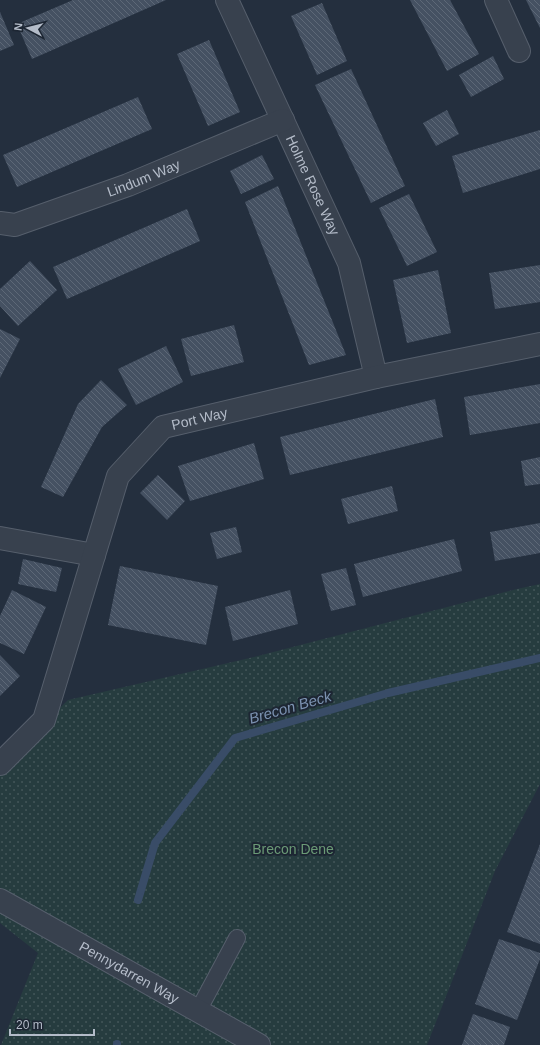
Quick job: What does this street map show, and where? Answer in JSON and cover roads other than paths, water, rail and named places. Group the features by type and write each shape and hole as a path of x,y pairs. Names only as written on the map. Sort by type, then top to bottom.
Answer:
{"street":[{"name":"Holme Rose Way","path":"227,0 349,263 376,377"},
{"path":"496,0 519,51"},
{"name":"Lindum Way","path":"0,223 15,225 128,185 283,120"},
{"name":"Port Way","path":"0,764 44,720 118,476 163,426 376,377 540,344"},
{"path":"0,538 94,555"},
{"name":"Pennydarren Way","path":"0,900 259,1045"}],"lane":[{"path":"198,1011 237,938"}],"waterway":[{"name":"Brecon Beck","path":"138,900 155,843 235,738 388,693 540,658"}],"park label":[{"name":"Brecon Dene","path":"293,849"}]}
